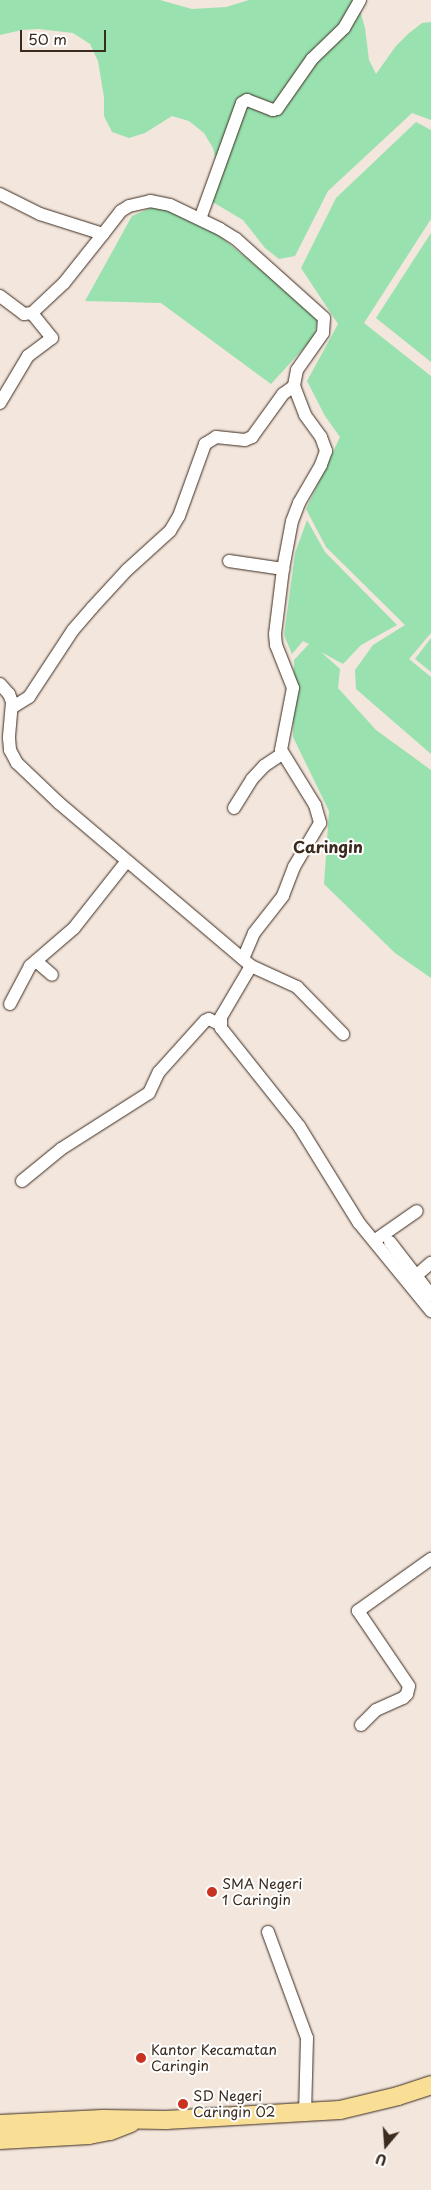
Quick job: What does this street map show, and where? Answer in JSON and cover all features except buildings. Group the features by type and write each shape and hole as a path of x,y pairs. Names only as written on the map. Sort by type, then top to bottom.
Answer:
{"highway":[{"path":"0,2124 103,2118 138,2120 304,2113 357,2106 431,2085"},
{"path":"0,2150 8,2139 89,2135 110,2131 138,2120"}],"street":[{"path":"200,220 242,103 248,100 273,110 276,109 312,59 344,28 360,0"},
{"path":"0,194 40,214 103,234"},
{"path":"0,296 24,314 32,313 58,288 125,208 144,202 163,203 236,239 324,318 323,332 297,370 294,386 305,416 321,437 326,451 294,515 283,569 275,640 292,688 281,742 282,754 315,805 320,823 294,867 283,896 254,933 247,962 219,1024"},
{"path":"0,403 9,384 28,356 52,338 32,313"},
{"path":"13,707 29,697 73,630 92,608 128,570 170,531 179,516 205,444 216,437 248,440 259,429 283,394 294,386"},
{"path":"229,561 283,569"},
{"path":"0,684 9,694 13,707 9,738 10,750 17,763 53,798 247,962 297,987 343,1034"},
{"path":"234,808 252,779 264,766 282,754"},
{"path":"10,1004 23,977 36,961 74,928 127,861"},
{"path":"36,961 52,976"},
{"path":"22,1181 61,1149 149,1093 159,1072 205,1021 209,1019 219,1024 231,1042 299,1126 342,1198 374,1241 412,1279 431,1294"},
{"path":"374,1241 417,1211"},
{"path":"390,1242 431,1311"},
{"path":"412,1279 431,1263"},
{"path":"360,1725 376,1710 403,1698 407,1694 409,1686 358,1611 431,1559"},
{"path":"268,1932 307,2038 304,2113"}],"green space":[{"path":"0,0 160,0 192,9 226,7 249,0 357,0 365,28 369,60 376,74 396,46 408,34 422,23 431,22 431,120 412,113 328,191 295,256 279,259 265,248 243,220 211,201 217,166 213,148 204,133 189,121 172,116 145,133 129,138 112,132 104,116 104,97 98,61 90,44 73,33 38,29 22,30 0,35"},
{"path":"416,122 431,130 431,219 364,323 431,376 431,633 409,659 431,677 431,754 356,689 355,670 373,645 405,625 326,547 306,509 340,437 325,416 307,381 338,324 301,268 336,198"},
{"path":"155,206 210,228 318,317 314,337 271,384 161,303 85,301 132,216"},
{"path":"431,233 431,362 376,318"},
{"path":"307,520 325,552 397,625 361,645 343,664 321,652 340,669 338,688 376,730 431,770 431,978 395,953 324,884 329,811 293,737 294,660 309,644 303,641 292,654 284,635 295,553"},
{"path":"431,638 431,672 415,659"}],"place":[{"name":"SMA Negeri 1 Caringin","path":"212,1892"},
{"name":"Kantor Kecamatan Caringin","path":"141,2058"},
{"name":"SD Negeri Caringin 02","path":"183,2104"}],"district":[{"name":"Caringin","path":"328,846"}]}
